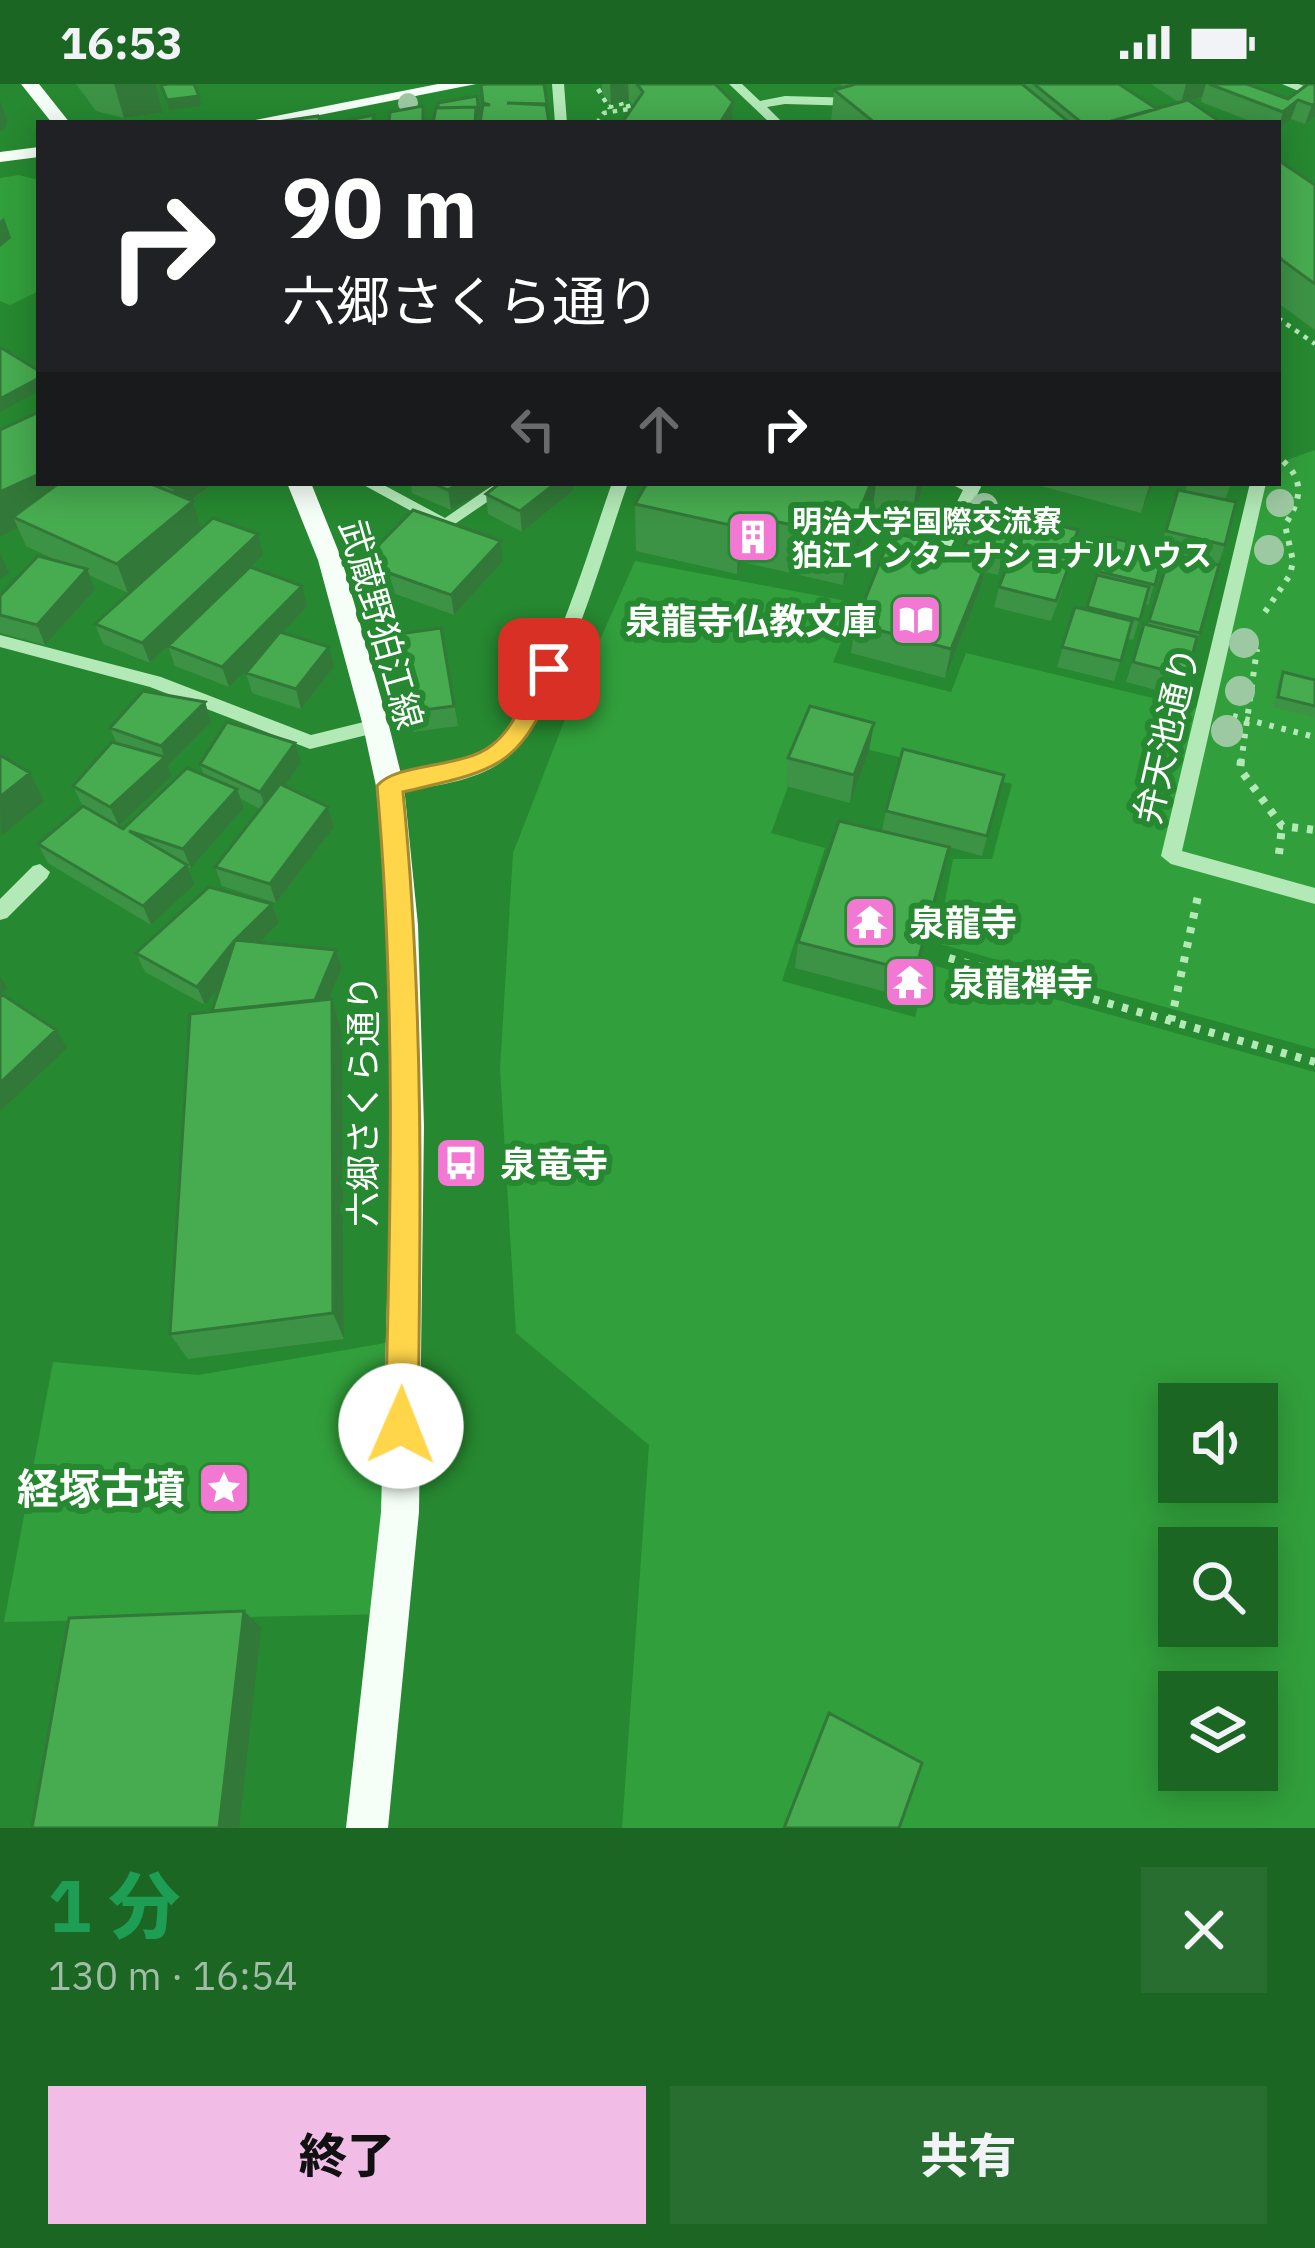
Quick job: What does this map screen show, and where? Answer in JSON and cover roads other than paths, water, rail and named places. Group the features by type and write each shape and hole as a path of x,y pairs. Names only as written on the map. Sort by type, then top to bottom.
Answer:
{"main road":[{"path":"30,84 59,120"},
{"path":"266,120 467,84"},
{"path":"0,157 36,152"},
{"name":"武蔵野狛江線","path":"300,486 330,560 390,786"},
{"name":"六郷さくら通り","path":"367,1828 400,1490 408,1126 403,925 390,786"}],"street":[{"path":"558,84 561,120"},
{"path":"735,84 773,120"},
{"path":"1288,84 1315,94"},
{"path":"757,105 785,100 867,102"},
{"path":"374,486 446,525 503,486"},
{"path":"390,786 480,765 504,750 530,713 613,486"},
{"path":"933,566 974,487 970,486"},
{"name":"弁天池通り","path":"1257,486 1171,856 1315,896"},
{"path":"960,512 1143,561"},
{"path":"1211,579 1234,585"},
{"path":"0,641 155,682 310,742 376,726"},
{"path":"0,912 40,872"}],"place":[{"name":"明治大学国際交流寮 狛江インターナショナルハウス","path":"753,537"},
{"name":"泉龍寺仏教文庫","path":"916,620"},
{"name":"泉龍寺","path":"870,922"},
{"name":"泉龍禅寺","path":"910,982"},
{"name":"泉竜寺","path":"461,1163"},
{"name":"経塚古墳","path":"224,1488"}]}
